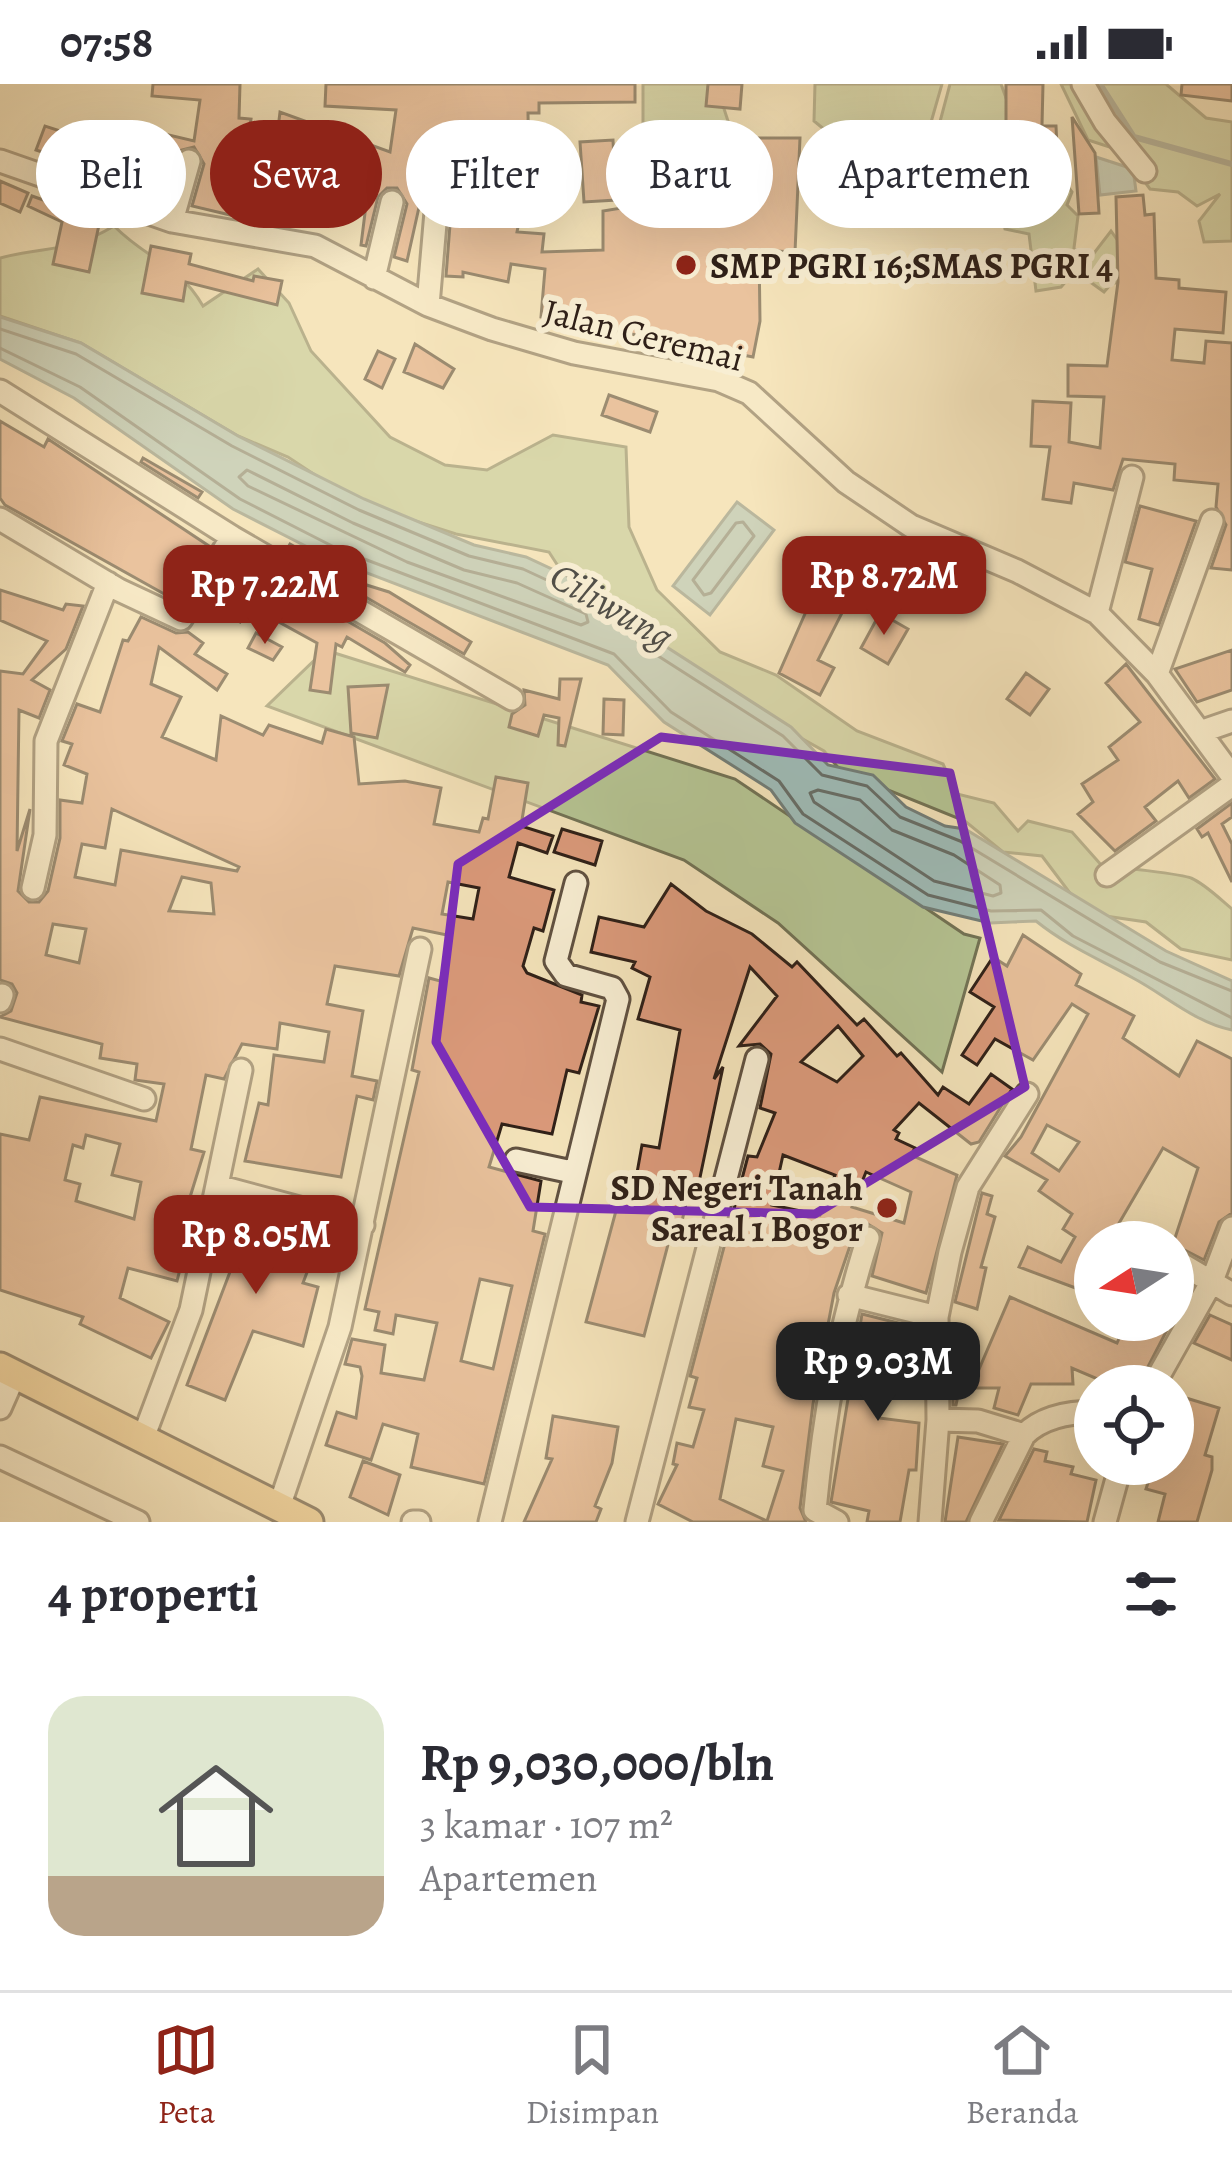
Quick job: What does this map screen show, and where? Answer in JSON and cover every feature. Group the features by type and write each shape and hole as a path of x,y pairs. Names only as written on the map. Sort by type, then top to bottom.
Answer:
{"main road":[{"path":"8,1371 309,1522"}],"street":[{"path":"1083,84 1105,122 1145,171"},
{"name":"Jalan Ceremai","path":"0,161 36,174"},
{"path":"186,172 189,161"},
{"path":"374,278 392,202"},
{"name":"Jalan Ceremai","path":"186,223 315,246 428,305 574,353 719,380 749,393 845,482 911,526 1017,571 1097,614 1157,674 1232,776"},
{"path":"428,305 435,228"},
{"path":"0,391 232,537 512,699"},
{"path":"1097,614 1132,477"},
{"path":"0,519 108,583 182,619 232,537"},
{"path":"1157,674 1212,521"},
{"path":"33,889 45,835 46,741 55,706 74,675 108,583"},
{"path":"1200,732 1232,721"},
{"path":"1107,875 1232,785"},
{"path":"490,1522 618,999 612,988 566,975 556,962 576,883"},
{"path":"279,1508 340,1327 420,949"},
{"path":"0,1049 144,1099"},
{"path":"637,1522 757,1059"},
{"path":"143,1438 191,1310 241,1070"},
{"path":"930,1522 938,1420 937,1317 962,1202 1027,1094"},
{"path":"516,1160 572,1172"},
{"path":"217,1186 363,1225"},
{"path":"1165,1365 1212,1281 1232,1228"},
{"path":"837,1522 815,1510 832,1363 868,1238"},
{"path":"1194,1271 1232,1294"},
{"path":"849,1294 937,1317"},
{"path":"0,1408 8,1371"},
{"path":"981,1522 1024,1436 1036,1424 1074,1413"},
{"path":"938,1420 978,1421 1024,1436"},
{"path":"0,1457 138,1522"},
{"path":"1105,1522 1115,1485"}],"highlighted area":[{"path":"661,737 950,773 1025,1087 815,1214 530,1207 436,1042 458,864"}],"green space":[{"path":"643,84 716,84 728,120 643,120"},
{"path":"815,84 942,84 932,120 814,120"},
{"path":"950,84 1001,84 1014,120 940,120"},
{"path":"1061,84 1166,84 1206,118 1232,122 1232,241 1204,242 1199,221 1220,194 1197,206 1178,192 1150,189 1122,151 1088,140"},
{"path":"1072,210 1078,216 1074,248 1088,261 1111,231 1123,248 1124,283 1112,283 1104,292 1075,271 1061,287 1036,291 1029,234 1005,229 1072,228"},
{"path":"116,228 173,271 203,306 258,269 289,303 311,351 390,437 445,465 487,470 553,435 626,447 629,527 657,590 720,652 776,675 857,731 943,764 957,794 994,803 1018,831 1028,821 1072,832 1103,867 1196,881 1232,909 1232,960 1181,949 1146,922 1085,913 1042,856 1003,852 965,821 841,771 824,751 758,714 569,583 549,552 456,534 356,502 288,457 238,436 81,343 0,316 0,258"},
{"path":"325,650 735,779 964,934 980,938 942,1072 778,923 684,860 267,706"}],"water":[{"path":"1096,157 1133,169 1136,191 1100,195"},
{"name":"Ciliwung","path":"0,317 81,343 238,436 364,499 474,545 526,557 618,600 648,635 791,727 828,765 873,775 906,807 945,826 965,829 1166,951 1232,981 1232,1030 1193,1015 1036,921 990,923 923,907 795,823 771,790 664,722 608,665 333,560 233,509 74,398 0,359"},
{"path":"737,502 774,530 710,615 673,586"}],"building":[{"path":"153,84 240,84 239,118 251,120 210,120 210,210 192,206 204,164 194,147 186,149 186,139 194,141 200,100 152,96"},
{"path":"326,84 635,84 635,102 539,103 539,113 528,113 528,120 406,120 406,202 397,188 382,193 382,149 390,152 396,110 325,106"},
{"path":"708,84 742,84 740,109 706,106"},
{"path":"1006,84 1043,84 1042,120 1006,120"},
{"path":"1182,84 1232,84 1232,101 1181,95"},
{"path":"280,112 302,120 279,120"},
{"path":"1072,117 1095,153 1099,213 1079,214"},
{"path":"773,138 797,138 795,252 759,250 760,321 753,357 541,317 545,269 511,264 508,282 463,272 463,277 446,276 450,228 518,228 517,232 544,234 542,252 603,250 606,211 606,228 773,228"},
{"path":"606,140 606,201 584,202 582,142"},
{"path":"0,181 28,193 20,212 0,203"},
{"path":"1143,195 1145,215 1154,214 1156,278 1179,280 1179,288 1226,292 1223,333 1175,329 1172,360 1204,363 1206,341 1232,343 1232,570 1211,568 1226,525 1216,507 1218,484 1174,480 1175,464 1123,459 1113,490 1074,483 1071,503 1043,499 1050,447 1031,446 1033,401 1071,403 1069,442 1100,448 1104,397 1068,396 1068,365 1107,366 1118,282 1116,197"},
{"path":"406,208 406,228 414,228 407,261 394,257"},
{"path":"61,228 98,228 89,272 53,264"},
{"path":"363,228 370,228 366,246 361,245"},
{"path":"151,246 191,254 189,264 253,281 254,276 282,281 277,305 186,282 183,301 142,293"},
{"path":"415,344 454,369 443,388 404,372"},
{"path":"378,351 395,359 382,388 365,379"},
{"path":"609,395 657,412 650,432 602,415"},
{"path":"0,421 44,447 48,439 209,546 175,600 5,505 0,498"},
{"path":"143,458 202,492 198,498 141,462"},
{"path":"1140,506 1196,521 1159,625 1139,619 1152,569 1125,562"},
{"path":"290,544 357,582 389,592 471,642 464,654 286,551"},
{"path":"237,557 385,643 410,665 405,672 347,637 342,647 336,644 330,693 310,690 317,643 279,622 289,600 259,585 240,622 223,613 242,576 230,568"},
{"path":"0,590 63,610 66,604 83,606 66,649 32,680 50,690 39,718 19,710 17,851 30,809 18,891 29,902 39,902 48,891 60,838 60,800 82,803 87,774 64,765 72,744 62,741 77,704 100,712 123,640 128,641 141,617 176,633 188,632 203,643 195,654 227,674 217,690 159,647 151,684 181,697 162,737 216,760 221,716 263,735 269,725 322,743 326,729 354,737 359,784 405,781 441,788 434,824 479,832 483,818 488,819 496,777 528,783 521,826 553,836 547,853 518,843 509,877 554,890 543,931 534,928 523,966 527,973 582,995 581,1002 599,1006 579,1073 567,1070 552,1134 502,1124 489,1167 541,1181 533,1231 545,1234 484,1484 411,1467 418,1434 383,1424 371,1460 326,1445 337,1412 356,1418 362,1376 360,1367 345,1364 352,1339 385,1345 381,1373 424,1380 437,1323 396,1315 393,1334 375,1330 379,1312 365,1309 419,1072 412,1070 429,978 440,981 449,949 447,935 413,928 399,976 335,966 327,1004 363,1011 352,1076 377,1081 373,1100 357,1096 341,1177 245,1161 259,1103 268,1105 274,1055 324,1062 329,1032 280,1023 277,1049 242,1044 224,1079 206,1075 191,1149 204,1152 177,1239 187,1242 177,1281 128,1268 120,1298 169,1322 151,1358 80,1324 83,1317 0,1290 0,1134 29,1140 40,1097 156,1121 164,1084 135,1080 137,1064 100,1058 102,1044 0,1017 11,1011 17,993 12,984 0,980 0,671 23,674 47,641 0,620","holes":["112,809 239,867 237,871 121,850 115,885 75,877 82,844 105,848","182,877 211,883 214,914 169,911","448,882 479,888 473,919 442,914","53,924 86,929 79,963 46,955","86,1135 120,1144 112,1175 141,1182 134,1219 76,1201 80,1184 65,1180 73,1145 83,1148","480,1279 512,1286 493,1369 461,1361"]},
{"path":"815,591 845,607 818,660 834,668 820,695 779,673"},
{"path":"880,613 908,629 888,664 861,648"},
{"path":"256,633 282,647 273,660 248,648"},
{"path":"1232,650 1232,690 1197,702 1175,669"},
{"path":"1126,664 1215,779 1189,798 1178,781 1145,807 1156,821 1115,851 1078,814 1093,802 1082,784 1118,760 1109,747 1140,722 1106,683"},
{"path":"1026,673 1049,689 1030,715 1007,699"},
{"path":"560,679 581,679 565,746 558,745 559,718 544,715 538,736 509,727 512,714 525,705 524,690 559,699"},
{"path":"388,685 377,738 351,733 348,687"},
{"path":"604,699 624,700 623,735 603,734"},
{"path":"1232,803 1232,817 1222,824 1232,844 1232,882 1208,833 1202,837 1197,829"},
{"path":"562,829 602,841 595,865 554,852"},
{"path":"671,884 706,911 752,934 792,967 797,962 857,1025 864,1019 897,1056 901,1053 938,1095 943,1087 969,1104 991,1074 1012,1089 979,1142 971,1144 919,1103 894,1130 899,1133 896,1139 915,1148 911,1155 957,1175 926,1293 872,1276 882,1233 866,1223 854,1234 834,1293 813,1404 800,1508 806,1522 693,1522 658,1504 677,1465 673,1464 677,1443 693,1447 704,1410 689,1407 697,1378 690,1376 748,1156 757,1157 775,1113 760,1108 771,1054 760,1044 739,1046 777,996 750,967 714,1079 723,1067 698,1187 690,1185 679,1235 671,1233 644,1336 586,1322 624,1181 635,1184 642,1145 659,1148 680,1030 638,1019 650,977 632,968 635,962 591,952 599,917 644,927","holes":["838,1026 863,1056 837,1082 801,1062","783,1155 835,1175 820,1215 772,1205","866,1172 911,1192 904,1223 852,1207","736,1419 773,1427 763,1466 783,1471 767,1521 720,1499"]},
{"path":"1023,935 1081,974 1076,985 1134,1016 1123,1038 1179,1076 1197,1041 1232,1059 1232,1213 1219,1222 1204,1260 1194,1255 1194,1221 1181,1221 1198,1168 1163,1148 1120,1221 1074,1221 1074,1236 1063,1229 1072,1214 1039,1191 1047,1180 1005,1156 1021,1137 1088,1014 1072,1004 1033,1060 995,1039 977,1065 962,1055 994,1007 970,992 993,957 1007,966","holes":["1047,1125 1079,1142 1059,1171 1032,1153"]},
{"path":"982,1193 992,1196 987,1214 995,1217 981,1267 986,1268 977,1309 955,1302"},
{"path":"240,1213 290,1221 287,1231 318,1243 303,1283 318,1287 303,1346 253,1331 225,1400 187,1385 233,1264 217,1258 224,1223 236,1227"},
{"path":"1074,1239 1074,1287 1019,1267 1028,1247 1061,1262"},
{"path":"1010,1297 1074,1325 1074,1341 1161,1341 1149,1365 1074,1365 1073,1384 1031,1384 1018,1415 994,1408 999,1388 971,1388"},
{"path":"862,1314 922,1329 916,1378 882,1374 879,1418 919,1423 916,1470 909,1470 900,1522 867,1522 869,1511 831,1502"},
{"path":"1210,1315 1232,1325 1232,1360 1194,1343"},
{"path":"952,1329 971,1333 956,1405 953,1405"},
{"path":"1194,1400 1219,1408 1205,1455 1212,1457 1212,1470 1197,1522 1158,1522 1165,1494 1146,1489 1147,1485 1194,1485"},
{"path":"553,1416 618,1427 612,1463 595,1506 601,1509 596,1522 524,1522 552,1459 546,1458"},
{"path":"958,1437 1003,1444 966,1522 945,1522"},
{"path":"1034,1449 1047,1452 1045,1461 1073,1467 1074,1485 1095,1485 1087,1522 999,1520"},
{"path":"363,1461 400,1475 388,1515 350,1497"}],"waterway":[{"path":"1100,84 1134,137 1232,164"}],"place":[{"name":"SMP PGRI 16;SMAS PGRI 4","path":"686,265"},
{"name":"SD Negeri Tanah Sareal 1 Bogor","path":"887,1208"}]}
